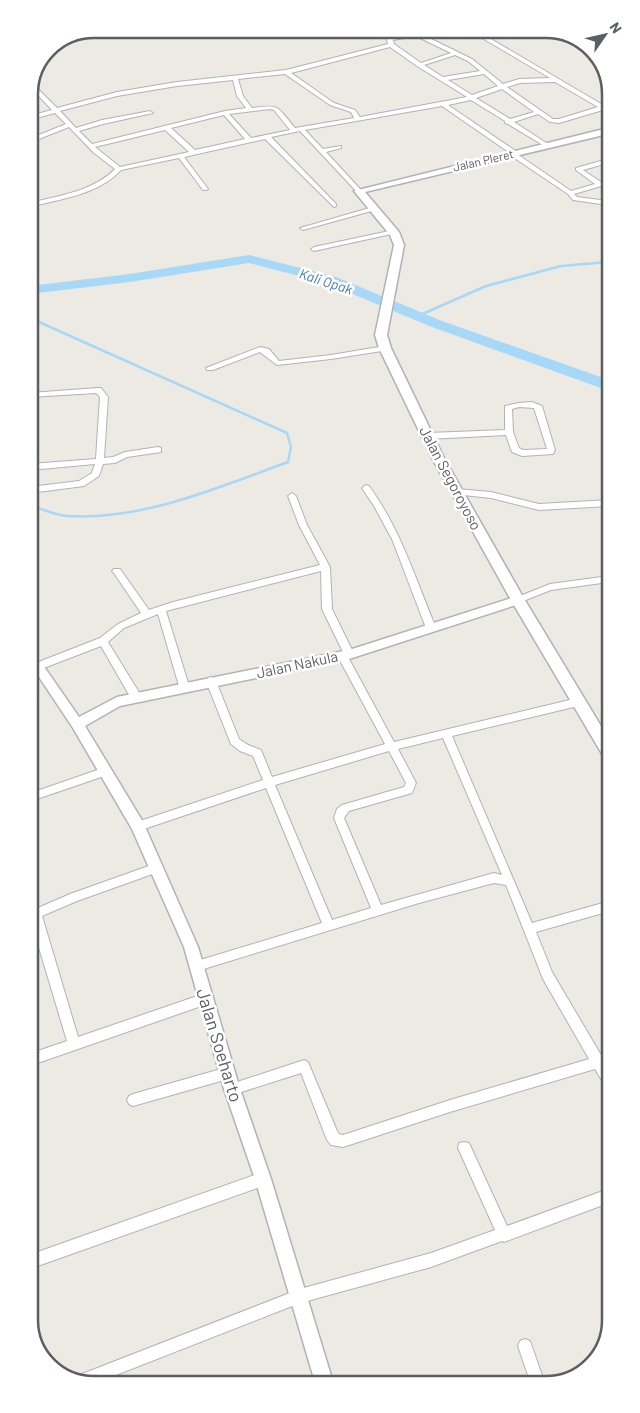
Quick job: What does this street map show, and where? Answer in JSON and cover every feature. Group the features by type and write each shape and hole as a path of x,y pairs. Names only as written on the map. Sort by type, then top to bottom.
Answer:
{"main road":[{"name":"Jalan Pleret","path":"358,191 602,133"},
{"name":"Jalan Segoroyoso","path":"358,191 394,232 399,245 399,253 381,335 385,348 457,492 602,742"}],"street":[{"path":"389,38 390,42 419,65 546,145"},
{"path":"38,115 117,94 177,84 286,72 350,58 404,38"},
{"path":"425,38 470,60 503,87 539,112 557,121 602,110"},
{"path":"485,38 602,107"},
{"path":"419,65 456,53"},
{"path":"286,72 332,104 353,111 358,119"},
{"path":"441,79 485,72"},
{"path":"235,78 240,96 250,109"},
{"path":"38,201 102,182 115,174 118,169 301,128 443,104 470,98 519,81 556,80"},
{"path":"38,92 91,146 118,169"},
{"path":"443,104 580,201 602,203"},
{"path":"91,146 166,126 250,109 274,108 293,130"},
{"path":"507,122 539,112"},
{"path":"76,130 102,122 150,113"},
{"path":"225,113 248,140"},
{"path":"38,137 70,125"},
{"path":"166,126 193,152"},
{"path":"301,128 358,191"},
{"path":"266,136 334,205"},
{"path":"321,151 339,147"},
{"path":"180,155 205,189"},
{"path":"600,184 578,169 602,163"},
{"path":"570,193 600,184"},
{"path":"303,228 373,209"},
{"path":"314,249 394,232"},
{"path":"210,368 260,349 266,350 277,363 316,357 346,356 385,348"},
{"path":"38,394 98,390 104,397 100,461 96,474 80,484 38,489"},
{"path":"519,405 538,406 551,450 550,452 522,453 515,450 509,432 508,408 519,405"},
{"path":"428,436 509,432"},
{"path":"38,466 100,461 158,450"},
{"path":"366,488 390,523 431,628"},
{"path":"457,492 491,494 540,507 602,503"},
{"path":"292,496 303,525 325,567 327,609 346,654 390,747 407,775 411,788 391,796 346,808 341,812 339,818 378,911"},
{"path":"38,663 103,641 122,626 147,614 325,567"},
{"path":"117,570 147,614"},
{"path":"518,600 550,587 602,580"},
{"name":"Jalan Nakula","path":"78,724 116,702 184,686 346,654 518,600"},
{"path":"162,609 184,686"},
{"path":"103,641 136,697"},
{"name":"Jalan Soeharto","path":"38,673 78,724 138,826 191,947 232,1089 300,1296 322,1376"},
{"path":"211,681 234,738 244,748 257,753 329,926"},
{"path":"138,826 270,782 390,747 578,702"},
{"path":"446,733 510,881 547,975 602,1069"},
{"path":"38,795 106,771"},
{"path":"38,913 74,897 157,868"},
{"path":"197,966 494,878 510,881"},
{"path":"529,929 602,908"},
{"path":"38,931 74,1044"},
{"path":"38,1057 206,999"},
{"path":"232,1089 304,1066 332,1135 336,1140 343,1141 450,1106 598,1062"},
{"path":"133,1100 228,1073"},
{"path":"464,1148 504,1235"},
{"path":"38,1259 263,1179"},
{"path":"97,1375 300,1296 431,1260 602,1198"},
{"path":"525,1346 535,1376"}],"waterway":[{"name":"Kali Opak","path":"38,289 130,278 249,259 331,280 437,324 602,383"},
{"path":"418,316 486,286 561,266 602,263"},
{"path":"38,322 287,433 291,447 288,462 208,491 152,508 95,516 67,516 38,508"}]}
